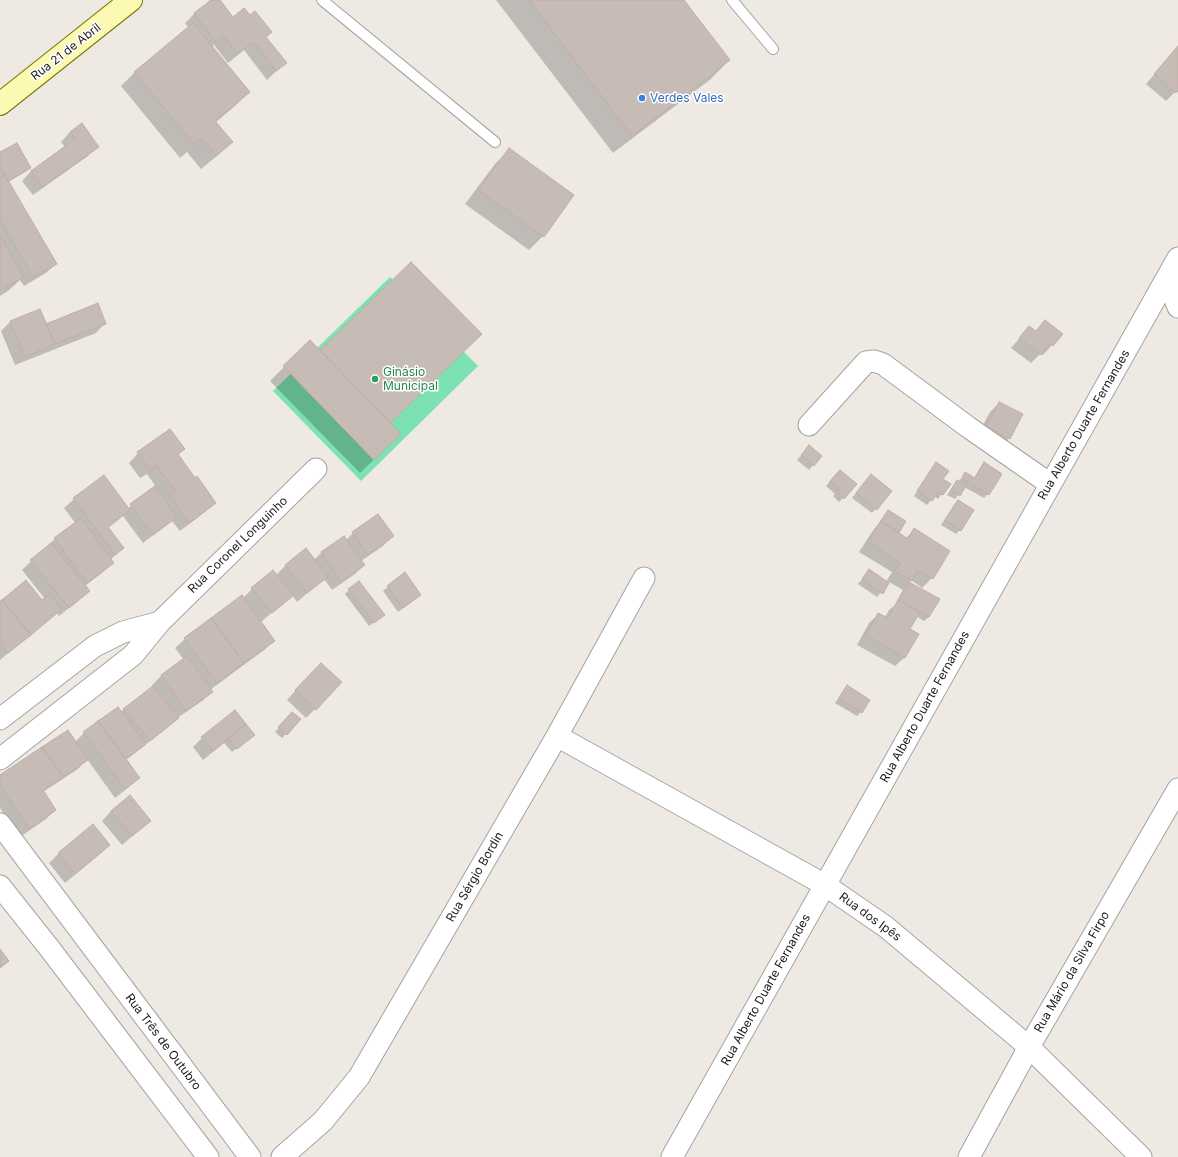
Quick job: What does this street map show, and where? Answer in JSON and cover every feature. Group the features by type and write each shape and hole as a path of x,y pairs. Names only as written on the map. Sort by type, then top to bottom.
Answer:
{"street":[{"name":"Rua 21 de Abril","path":"0,104 131,0"},
{"name":"Rua Alberto Duarte Fernandes","path":"672,1157 1178,258"},
{"path":"1167,279 1178,307"},
{"path":"809,425 866,362 874,361 883,364 968,427 1050,484"},
{"name":"Rua Coronel Longuinho","path":"0,759 133,655 160,622 316,469"},
{"name":"Rua Sérgio Bordin","path":"282,1157 323,1121 359,1077 557,736 644,578"},
{"name":"Rua Coronel Longuinho","path":"0,719 95,646 123,632 160,622"},
{"path":"45,685 64,709"},
{"name":"Rua dos Ipês","path":"557,736 825,885 886,927 1029,1047 1141,1157"},
{"name":"Rua Mário da Silva Firpo","path":"969,1157 1029,1047 1178,789"},
{"name":"Rua Três de Outubro","path":"0,824 250,1157"},
{"path":"0,886 50,949 208,1157"},
{"path":"50,949 76,927"}],"lane":[{"path":"322,0 495,142"},
{"path":"732,0 773,49"}],"green space":[{"name":"Ginásio Municipal","path":"390,277 478,366 361,481 273,391"}],"building":[{"path":"211,0 220,0 233,17 244,8 250,15 255,11 272,32 266,37 287,63 276,71 254,42 237,54 224,36 216,42 194,13"},
{"name":"Verdes Vales","path":"529,0 684,0 730,60 632,136"},
{"path":"193,23 250,92 215,121 233,142 216,156 202,138 194,144 134,72"},
{"path":"1178,46 1178,91 1176,93 1154,74"},
{"path":"82,123 99,147 42,187 31,171 75,139 70,132"},
{"path":"17,143 31,168 8,181 0,166 0,152"},
{"path":"509,148 574,195 544,237 478,190"},
{"path":"5,175 57,264 33,277 0,220 0,178"},
{"path":"0,235 24,277 0,291"},
{"path":"411,262 482,334 390,423 320,350"},
{"path":"98,303 106,324 55,344 46,324"},
{"path":"40,309 55,344 25,357 10,321"},
{"path":"1045,320 1063,334 1053,346 1050,343 1041,355 1019,338 1029,326 1036,331"},
{"path":"310,340 401,434 374,460 283,366"},
{"path":"999,402 1023,414 1010,439 986,426"},
{"path":"170,429 185,449 178,454 195,478 197,476 216,503 189,523 170,496 176,491 156,465 150,470 137,452"},
{"path":"809,445 822,456 814,466 801,455"},
{"path":"936,462 949,471 943,479 951,484 943,495 938,492 932,501 917,491"},
{"path":"984,462 1002,474 989,495 962,478 965,472 975,478"},
{"path":"840,470 857,484 844,499 836,491 839,489 830,481"},
{"path":"871,474 892,491 877,510 856,493"},
{"path":"104,475 130,510 108,527 124,548 115,555 73,498"},
{"path":"957,480 966,486 960,496 951,490"},
{"path":"155,486 177,517 153,535 130,504"},
{"path":"958,500 974,510 961,531 945,520"},
{"path":"888,510 906,521 899,533 881,521"},
{"path":"378,514 394,536 368,555 352,532"},
{"path":"81,518 114,563 87,583 54,538"},
{"path":"881,521 908,539 914,528 950,551 933,579 918,570 912,581 895,571 900,563 868,542"},
{"path":"344,536 365,565 341,582 321,552"},
{"path":"51,543 90,591 69,608 30,560"},
{"path":"306,548 328,577 307,593 285,565"},
{"path":"869,569 889,583 883,594 862,579"},
{"path":"273,570 294,595 272,613 251,588"},
{"path":"405,572 421,595 403,608 387,586"},
{"path":"26,580 42,600 49,594 62,609 31,635 2,600"},
{"path":"359,581 385,615 374,623 348,589"},
{"path":"909,582 940,599 929,617 898,600"},
{"path":"242,595 275,641 244,663 211,618"},
{"path":"2,600 31,635 8,653 0,643 0,601"},
{"path":"898,600 920,612 910,629 919,634 905,658 866,635 878,613 888,618"},
{"path":"211,618 244,663 217,683 184,638"},
{"path":"187,656 213,692 186,711 161,675"},
{"path":"321,663 342,682 316,710 295,690"},
{"path":"847,685 870,700 862,713 839,698"},
{"path":"153,686 179,718 150,741 123,709"},
{"path":"118,707 146,744 126,759 98,721"},
{"path":"235,710 246,724 213,751 201,737"},
{"path":"292,712 301,719 287,735 278,727"},
{"path":"98,721 140,778 125,789 83,732"},
{"path":"246,724 255,735 237,749 228,738"},
{"path":"68,730 88,760 63,777 42,747"},
{"path":"42,747 63,777 43,790 56,810 29,829 0,785 0,775"},
{"path":"130,795 151,821 132,836 111,811"},
{"path":"93,824 110,845 75,874 58,853"},
{"path":"0,949 9,961 0,968"}],"place":[{"name":"Verdes Vales","path":"642,98"},
{"name":"Ginásio Municipal","path":"375,379"}]}
